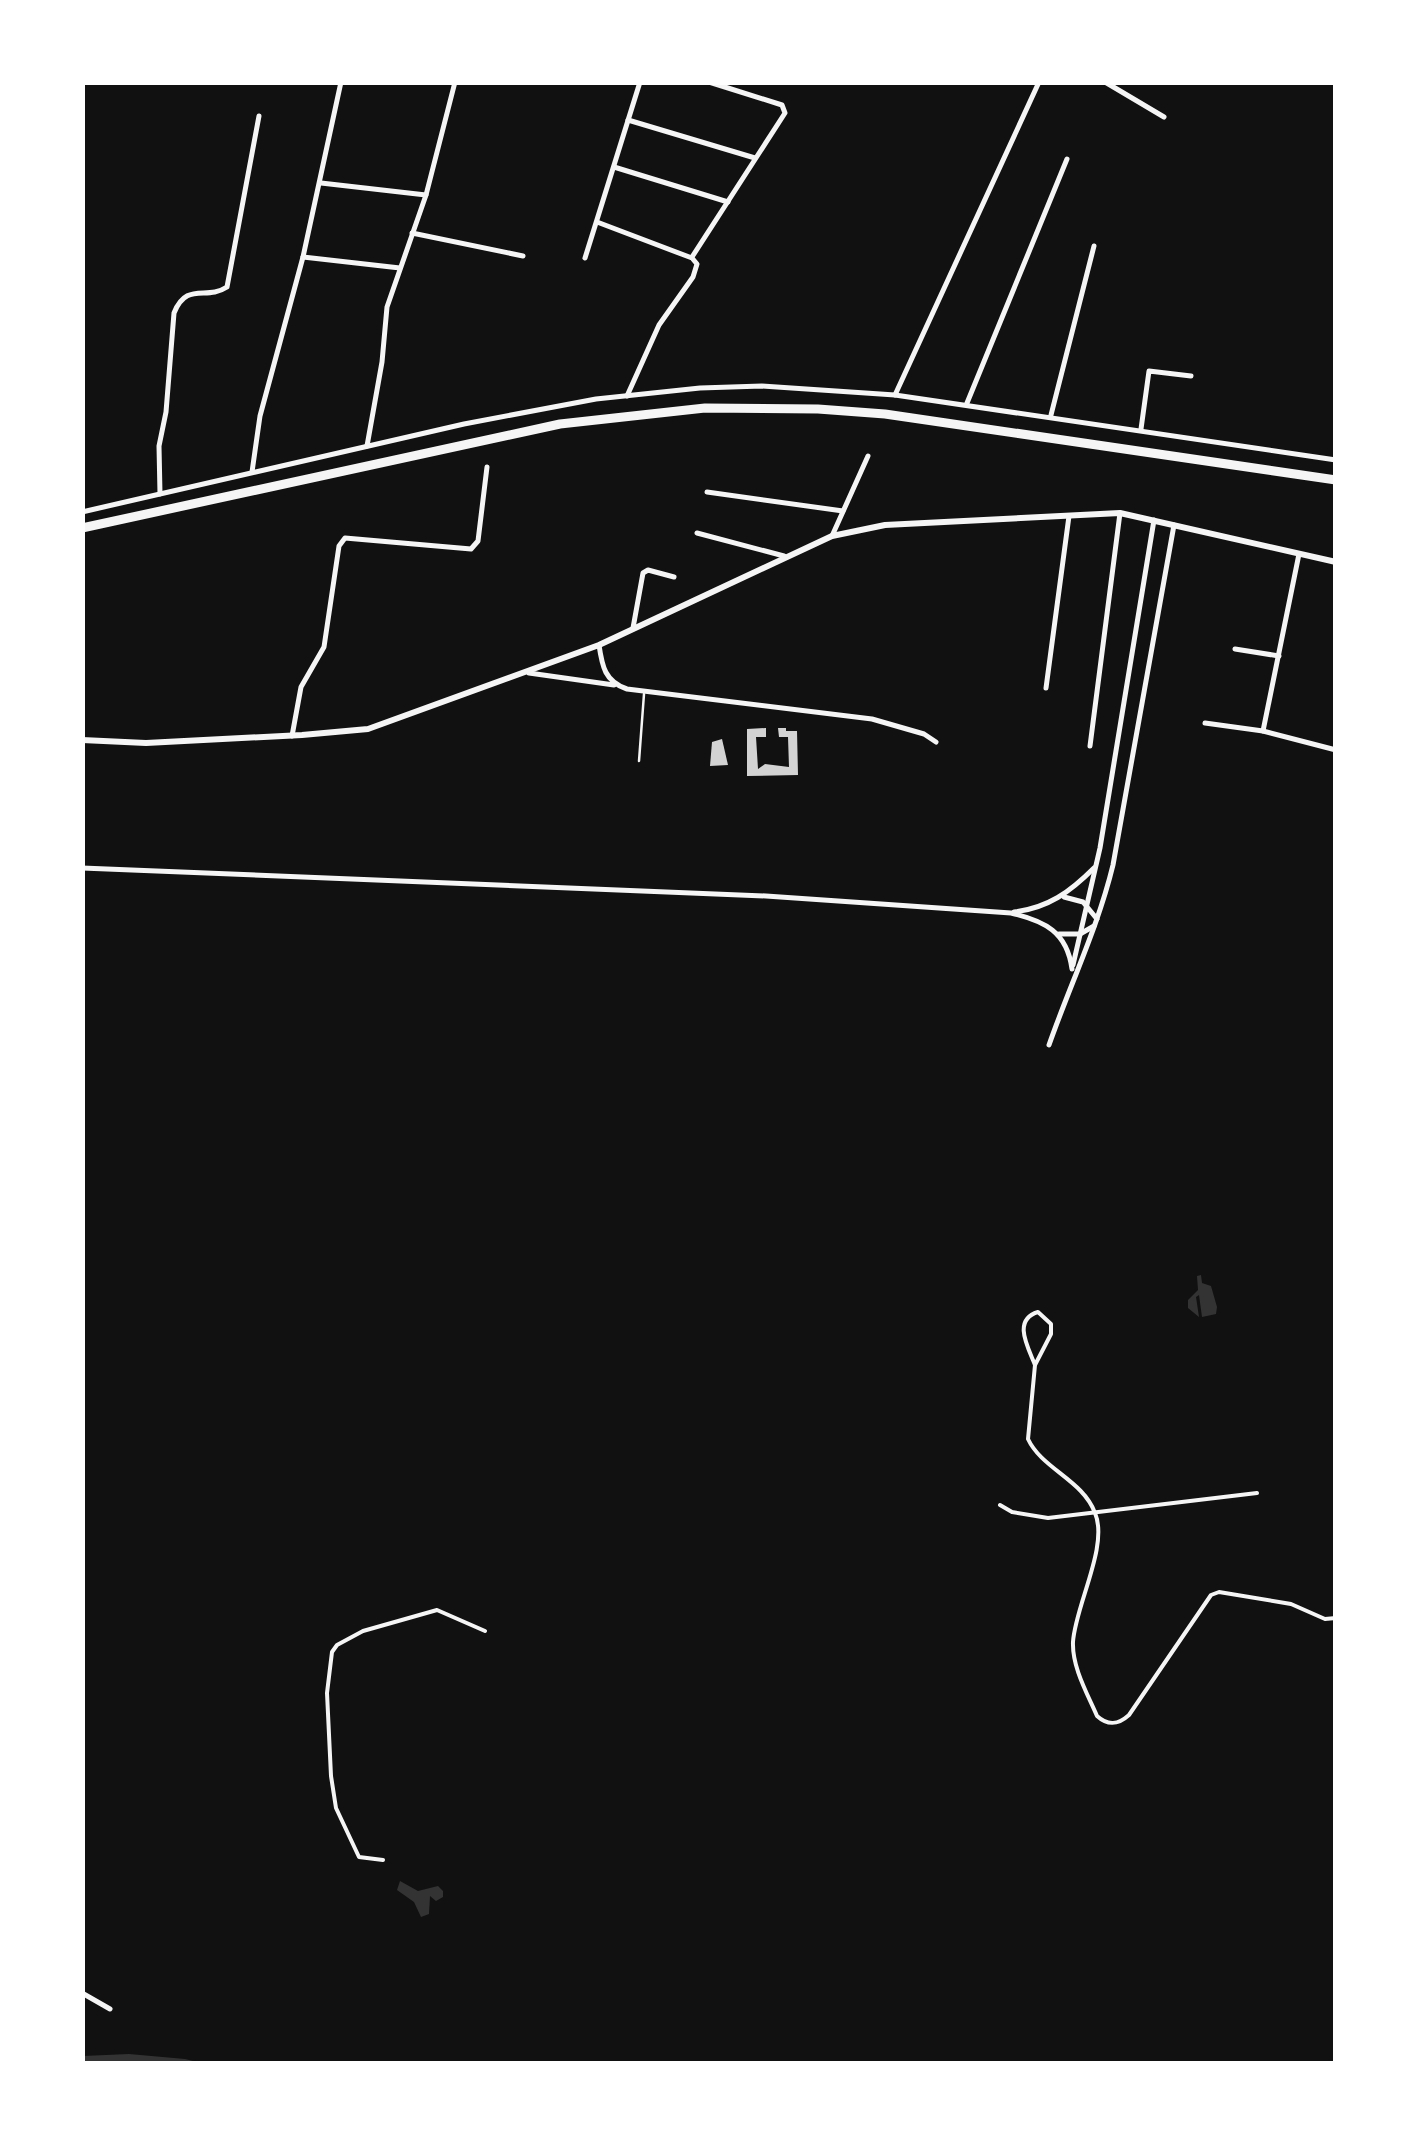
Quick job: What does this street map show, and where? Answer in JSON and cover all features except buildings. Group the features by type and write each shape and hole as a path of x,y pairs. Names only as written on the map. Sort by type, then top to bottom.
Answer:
{"main road":[{"path":"82,528 499,436 630,415 705,408 818,408 885,414 1336,480"}],"street":[{"path":"252,472 260,416 304,257 341,82"},
{"path":"367,446 388,307 426,195 455,82"},
{"path":"585,258 640,82"},
{"path":"692,258 785,112 782,105 709,82"},
{"path":"895,395 1039,82"},
{"path":"1105,82 1164,117"},
{"path":"160,494 160,446 174,313 182,298 189,294 215,293 227,287 259,116"},
{"path":"628,120 756,158"},
{"path":"968,404 1066,159"},
{"path":"614,167 728,202"},
{"path":"321,182 426,195"},
{"path":"596,222 692,258 697,264 693,277 659,325 627,396"},
{"path":"412,233 523,256"},
{"path":"1051,416 1094,246"},
{"path":"304,257 400,268"},
{"path":"1141,429 1149,371 1191,376"},
{"path":"82,512 502,416 627,396 762,386 968,404 1336,460"},
{"path":"832,536 868,456"},
{"path":"292,736 301,687 324,648 339,546 346,538 471,549 478,541 487,467"},
{"path":"707,492 843,511"},
{"path":"82,740 146,743 368,729 598,645 832,536 885,525 1120,513 1336,562"},
{"path":"1090,746 1120,513"},
{"path":"1046,688 1069,516"},
{"path":"1068,990 1100,848 1154,520"},
{"path":"1049,1045 1096,922 1116,849 1174,525"},
{"path":"697,533 784,556"},
{"path":"1263,732 1299,554"},
{"path":"634,628 643,573 648,570 674,577"},
{"path":"598,645 605,674 614,685"},
{"path":"1235,649 1279,656"},
{"path":"529,673 644,692 872,720 924,734 936,742"},
{"path":"1204,723 1263,732 1336,750"},
{"path":"1011,913 1062,897 1096,866"},
{"path":"82,868 766,896 1011,913 1036,919 1059,934 1080,934 1096,922"},
{"path":"1062,897 1088,906 1096,922"},
{"path":"1059,934 1072,969"},
{"path":"1034,1366 1046,1346 1051,1324 1038,1312 1030,1314 1023,1332 1034,1366 1028,1439 1096,1513 1097,1541 1073,1643 1077,1667 1103,1722 1117,1723 1129,1715 1211,1595 1219,1592 1291,1604 1325,1619 1336,1618"},
{"path":"1000,1505 1030,1517 1257,1493"},
{"path":"383,1860 359,1857 336,1808 327,1693 332,1652 336,1645 363,1631 437,1610 485,1632"},
{"path":"82,1994 110,2009"}],"lane":[{"path":"638,761 644,692"}],"shaded area":[{"path":"1201,1275 1202,1283 1211,1286 1217,1307 1216,1314 1202,1317 1199,1295 1199,1317 1188,1308 1188,1300 1198,1290 1197,1276"},
{"path":"400,1881 418,1891 438,1886 443,1897 436,1901 430,1896 429,1914 421,1917 414,1902 397,1890"},
{"path":"129,2054 201,2063 83,2063 83,2056"}]}
